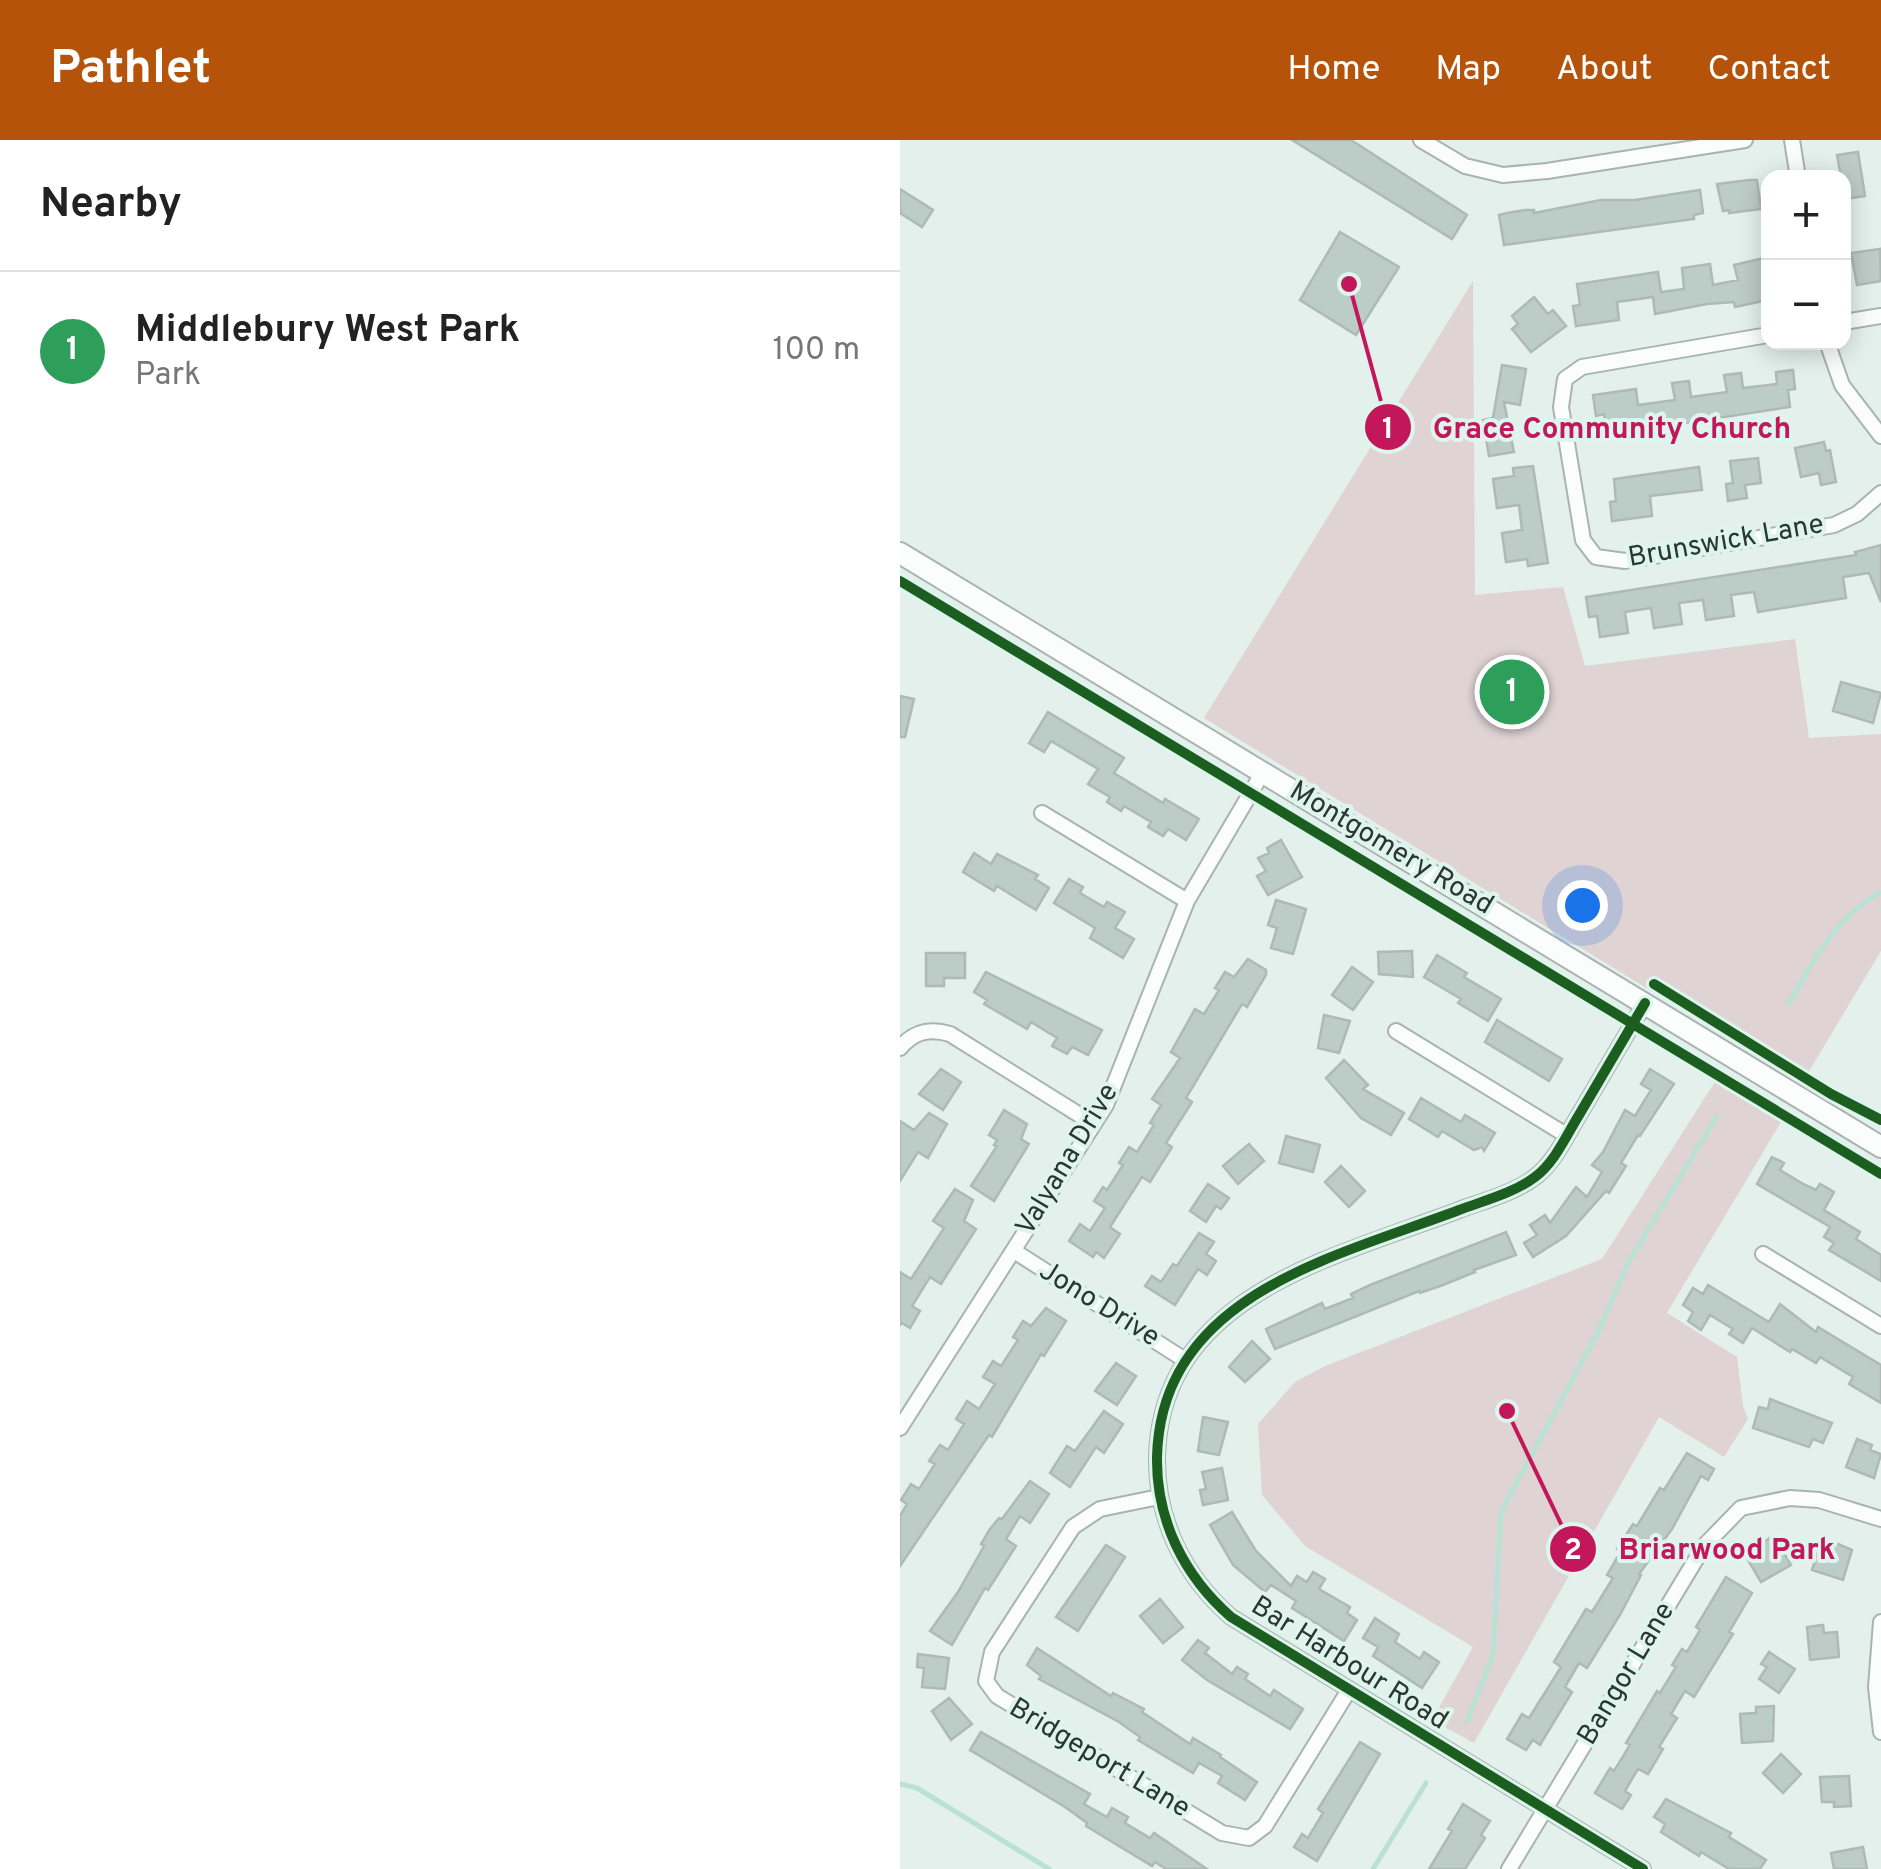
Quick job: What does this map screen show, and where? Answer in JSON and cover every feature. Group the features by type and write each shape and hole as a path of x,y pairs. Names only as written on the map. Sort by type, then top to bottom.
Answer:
{"street":[{"path":"1421,140 1465,166 1503,174 1547,171 1745,140"},
{"path":"1792,140 1797,170"},
{"path":"1851,321 1881,316"},
{"name":"Brunswick Lane","path":"1761,336 1582,367 1565,379 1561,407 1583,540 1596,557 1626,561 1834,525 1857,514 1881,493"},
{"path":"1831,350 1842,385 1881,436"},
{"name":"Montgomery Road","path":"900,553 1881,1147"},
{"name":"Valyana Drive","path":"900,1428 1113,1090 1188,901 1263,772"},
{"path":"1042,813 1188,901"},
{"name":"Bar Harbour Road","path":"1643,1869 1246,1628 1215,1603 1176,1548 1159,1497 1158,1445 1162,1419 1185,1360 1218,1321 1263,1289 1296,1273 1528,1182 1547,1166 1645,1003"},
{"path":"900,1048 918,1033 935,1030 950,1034 1094,1124"},
{"path":"1396,1031 1566,1135"},
{"name":"Jono Drive","path":"1014,1250 1185,1360"},
{"path":"1763,1254 1881,1326"},
{"name":"Bridgeport Lane","path":"1159,1497 1100,1508 1073,1527 992,1652 986,1681 998,1696 1222,1834 1249,1838 1265,1826 1349,1690"},
{"name":"Bangor Lane","path":"1509,1869 1704,1546 1740,1508 1803,1498 1881,1518"},
{"path":"1881,1622 1876,1687 1881,1732"}],"shaded area":[{"path":"1473,281 1475,595 1563,587 1585,666 1795,639 1809,738 1881,734 1881,951 1802,1083 1204,718"},
{"path":"1718,1077 1784,1117 1667,1313 1737,1357 1748,1419 1724,1457 1659,1417 1474,1743 1432,1720 1473,1647 1305,1546 1262,1495 1258,1424 1295,1382 1325,1366 1602,1259"}],"building":[{"path":"1292,140 1351,140 1467,215 1452,239"},
{"path":"1858,152 1865,196 1851,198 1851,170 1840,170 1837,155"},
{"path":"1757,180 1761,209 1723,211 1717,184"},
{"path":"900,189 933,210 922,227 900,213"},
{"path":"1700,190 1703,213 1694,215 1694,219 1504,245 1499,215"},
{"path":"1340,232 1399,267 1356,335 1300,300"},
{"path":"1880,249 1881,281 1857,285 1851,253"},
{"path":"1761,259 1761,301 1735,307 1734,302 1707,304 1655,314 1653,297 1617,302 1619,320 1576,326 1573,306 1580,305 1577,284 1658,272 1661,292 1684,289 1682,268 1710,264 1713,285 1738,280 1734,265"},
{"path":"1534,297 1548,314 1553,310 1566,326 1531,352 1512,329 1518,324 1512,316"},
{"path":"1502,365 1526,369 1520,405 1504,402 1514,452 1489,456 1483,420 1493,418"},
{"path":"1793,370 1795,389 1788,390 1790,407 1607,435 1604,414 1596,416 1593,395 1636,389 1638,405 1675,400 1672,383 1689,381 1691,397 1727,392 1724,375 1741,373 1743,388 1777,384 1776,372"},
{"path":"1824,442 1826,451 1830,450 1836,482 1821,485 1819,473 1801,477 1795,448"},
{"path":"1758,458 1761,483 1745,485 1747,498 1728,501 1726,484 1733,483 1730,461"},
{"path":"1533,466 1548,563 1528,566 1527,559 1506,562 1502,533 1522,530 1519,505 1497,508 1493,479 1514,476 1513,468"},
{"path":"1699,467 1702,490 1650,496 1652,516 1612,521 1610,502 1616,501 1614,479"},
{"path":"1881,545 1881,602 1869,573 1843,577 1846,598 1758,612 1754,592 1731,595 1734,616 1706,620 1703,600 1679,603 1682,624 1654,628 1651,608 1625,612 1628,633 1600,637 1597,616 1589,617 1586,597 1856,555 1855,552"},
{"path":"1841,682 1881,693 1873,723 1833,711"},
{"path":"900,696 914,699 905,737 900,737"},
{"path":"1048,712 1124,758 1114,773 1163,803 1165,799 1199,819 1186,840 1168,829 1163,836 1148,827 1151,822 1124,806 1121,811 1107,802 1110,797 1088,784 1098,769 1051,741 1044,752 1029,743"},
{"path":"1281,840 1302,877 1268,895 1257,876 1266,871 1258,858"},
{"path":"974,853 991,864 997,854 1038,875 1035,879 1049,888 1036,910 997,886 994,891 963,872"},
{"path":"1069,879 1083,887 1080,893 1104,907 1107,902 1125,912 1115,928 1134,939 1123,958 1090,938 1095,928 1054,903"},
{"path":"1276,900 1306,909 1293,954 1271,948 1277,928 1268,925"},
{"path":"1412,951 1413,977 1379,974 1378,952"},
{"path":"926,953 965,953 965,978 944,978 944,986 926,986"},
{"path":"1437,955 1501,999 1488,1021 1424,977"},
{"path":"1248,959 1266,970 1266,975 1247,1007 1242,1004 1186,1098 1192,1102 1166,1143 1172,1147 1150,1182 1142,1177 1110,1227 1120,1234 1104,1258 1096,1252 1093,1257 1069,1241 1080,1224 1090,1231 1105,1208 1094,1201 1103,1187 1107,1190 1129,1147 1137,1152 1154,1125 1150,1123 1161,1105 1152,1099 1180,1058 1171,1052 1195,1009 1204,1014 1225,972 1234,977"},
{"path":"1352,967 1373,982 1353,1010 1332,995"},
{"path":"986,972 1102,1030 1088,1055 1072,1047 1067,1054 1052,1046 1057,1038 1031,1022 1027,1029 984,1004 987,1000 974,992"},
{"path":"1324,1015 1350,1021 1339,1053 1318,1048"},
{"path":"1497,1020 1562,1059 1549,1081 1485,1042"},
{"path":"1344,1060 1368,1085 1363,1089 1404,1113 1391,1135 1361,1118 1326,1078"},
{"path":"941,1069 961,1082 943,1110 919,1094"},
{"path":"1650,1069 1674,1084 1621,1163 1626,1166 1609,1193 1606,1191 1566,1236 1533,1257 1524,1243 1537,1235 1530,1225 1545,1215 1550,1223 1576,1187 1587,1197 1602,1172 1592,1165 1625,1110 1635,1116 1651,1090 1641,1084"},
{"path":"1421,1098 1461,1122 1465,1115 1495,1133 1484,1151 1482,1147 1474,1150 1442,1131 1438,1137 1409,1119"},
{"path":"1004,1110 1027,1124 1021,1139 1029,1144 994,1201 971,1186 997,1146 997,1140 989,1135"},
{"path":"929,1113 947,1124 928,1158 918,1152 900,1181 900,1121 914,1130"},
{"path":"1286,1136 1320,1145 1313,1172 1279,1163"},
{"path":"1249,1144 1264,1161 1238,1184 1223,1166"},
{"path":"1772,1157 1784,1163 1780,1170 1805,1185 1816,1190 1820,1184 1834,1192 1824,1210 1860,1232 1856,1239 1881,1255 1881,1281 1829,1250 1834,1243 1824,1237 1830,1227 1757,1184"},
{"path":"1341,1166 1365,1191 1349,1207 1325,1182"},
{"path":"1208,1184 1229,1198 1221,1209 1216,1206 1206,1222 1190,1211"},
{"path":"955,1189 973,1200 964,1221 976,1229 941,1284 930,1277 912,1306 920,1311 910,1328 900,1325 900,1272 911,1279 944,1228 933,1221"},
{"path":"1506,1232 1516,1255 1275,1349 1266,1329 1322,1303 1325,1309 1353,1298 1351,1294 1370,1285"},
{"path":"1199,1233 1214,1242 1206,1254 1216,1261 1207,1275 1198,1269 1175,1305 1145,1286 1152,1276 1161,1282"},
{"path":"1708,1285 1769,1322 1780,1304 1816,1332 1818,1327 1881,1365 1881,1403 1849,1384 1853,1377 1820,1357 1816,1363 1792,1349 1790,1352 1752,1328 1743,1343 1729,1334 1733,1329 1710,1315 1701,1330 1688,1321 1693,1312 1683,1305 1693,1288 1703,1294"},
{"path":"1046,1308 1066,1321 1044,1356 1041,1354 992,1437 989,1435 900,1566 900,1516 907,1504 901,1500 911,1484 919,1489 935,1464 929,1461 940,1445 948,1450 964,1424 956,1419 967,1401 979,1409 995,1384 983,1377 993,1361 1001,1366 1018,1340 1013,1337 1023,1321 1031,1326"},
{"path":"1252,1341 1270,1359 1245,1382 1229,1367"},
{"path":"1116,1363 1136,1376 1117,1405 1095,1391"},
{"path":"1770,1399 1832,1423 1823,1443 1813,1439 1809,1447 1753,1428 1759,1407 1768,1409"},
{"path":"1104,1411 1123,1424 1104,1453 1096,1447 1070,1487 1050,1473 1067,1446 1075,1451"},
{"path":"1203,1417 1228,1422 1219,1455 1198,1451"},
{"path":"1857,1439 1881,1454 1874,1478 1846,1467"},
{"path":"1687,1453 1714,1469 1708,1480 1701,1476 1672,1529 1639,1574 1620,1615 1587,1668 1579,1663 1565,1687 1572,1692 1540,1745 1533,1740 1526,1750 1507,1739 1522,1714 1529,1718 1561,1667 1554,1662 1586,1609 1592,1612 1613,1578 1607,1575 1621,1551 1617,1549 1633,1524 1637,1526 1660,1488 1664,1490"},
{"path":"1222,1468 1228,1500 1203,1505 1200,1490 1206,1489 1202,1472"},
{"path":"1030,1481 1049,1494 1030,1523 1020,1516 1006,1539 1016,1546 988,1590 985,1588 952,1645 930,1631 958,1592 990,1529"},
{"path":"1232,1512 1256,1551 1291,1586 1297,1576 1307,1582 1313,1572 1325,1579 1319,1589 1350,1607 1347,1613 1357,1620 1344,1641 1292,1608 1296,1601 1271,1585 1265,1592 1233,1565 1210,1525"},
{"path":"1774,1535 1791,1565 1761,1582 1745,1555"},
{"path":"1822,1537 1852,1550 1843,1580 1812,1570"},
{"path":"1106,1545 1125,1557 1078,1631 1056,1617"},
{"path":"1726,1577 1752,1593 1729,1632 1733,1634 1694,1697 1685,1691 1671,1714 1677,1718 1659,1747 1663,1749 1648,1774 1638,1769 1625,1791 1631,1795 1622,1809 1595,1793 1630,1745 1626,1743 1676,1667 1672,1665 1682,1649 1687,1652 1700,1630 1696,1627"},
{"path":"1160,1599 1183,1627 1163,1643 1140,1616"},
{"path":"1375,1618 1399,1634 1395,1642 1420,1659 1424,1652 1439,1662 1422,1688 1373,1656 1378,1647 1363,1638"},
{"path":"1823,1625 1824,1633 1837,1632 1839,1657 1810,1660 1807,1627"},
{"path":"1198,1640 1209,1648 1205,1653 1232,1674 1237,1667 1248,1674 1245,1679 1270,1696 1274,1690 1303,1709 1290,1729 1207,1680 1182,1660"},
{"path":"1037,1648 1111,1696 1113,1693 1144,1709 1142,1712 1190,1744 1193,1738 1221,1755 1257,1782 1245,1800 1218,1783 1222,1776 1199,1763 1193,1773 1138,1740 1140,1737 1119,1722 1039,1679 1041,1676 1027,1665"},
{"path":"1769,1652 1795,1669 1779,1693 1759,1679 1767,1667 1761,1664"},
{"path":"918,1654 949,1658 945,1689 922,1687 924,1668 917,1667"},
{"path":"949,1698 972,1724 951,1740 932,1711"},
{"path":"1774,1706 1773,1741 1742,1743 1740,1714 1756,1713 1756,1707"},
{"path":"981,1732 1090,1794 1084,1804 1107,1817 1112,1808 1128,1817 1125,1823 1150,1838 1154,1833 1207,1869 1166,1869 1155,1862 1152,1866 1086,1826 1065,1807 970,1750"},
{"path":"1360,1742 1380,1754 1317,1861 1294,1847 1302,1834 1308,1838 1323,1813 1318,1809"},
{"path":"1781,1754 1801,1774 1783,1793 1763,1773"},
{"path":"1849,1776 1851,1806 1834,1807 1834,1802 1822,1802 1820,1777"},
{"path":"1666,1799 1731,1833 1729,1837 1766,1860 1760,1869 1729,1869 1661,1832 1665,1824 1654,1817"},
{"path":"1463,1804 1490,1821 1481,1835 1485,1838 1465,1869 1429,1869 1452,1831 1448,1829"},
{"path":"1863,1847 1867,1869 1834,1869 1831,1853"}],"waterway":[{"path":"1789,1003 1839,926 1881,892"},
{"path":"1467,1721 1493,1655 1501,1512 1598,1332 1629,1261 1717,1116"},
{"path":"1373,1869 1426,1783"},
{"path":"900,1784 917,1788 1049,1869"}],"cycle path":[{"path":"900,581 1881,1174"},
{"path":"1654,984 1831,1094 1881,1120"},
{"path":"1643,1869 1231,1617 1199,1584 1176,1545 1162,1503 1157,1457 1166,1402 1189,1356 1222,1320 1263,1290 1310,1266 1498,1196 1535,1177 1560,1148 1645,1003"}],"place":[{"name":"Grace Community Church","path":"1349,284"},
{"name":"Middlebury West Park","path":"1512,692"},
{"name":"Briarwood Park","path":"1507,1411"}]}
